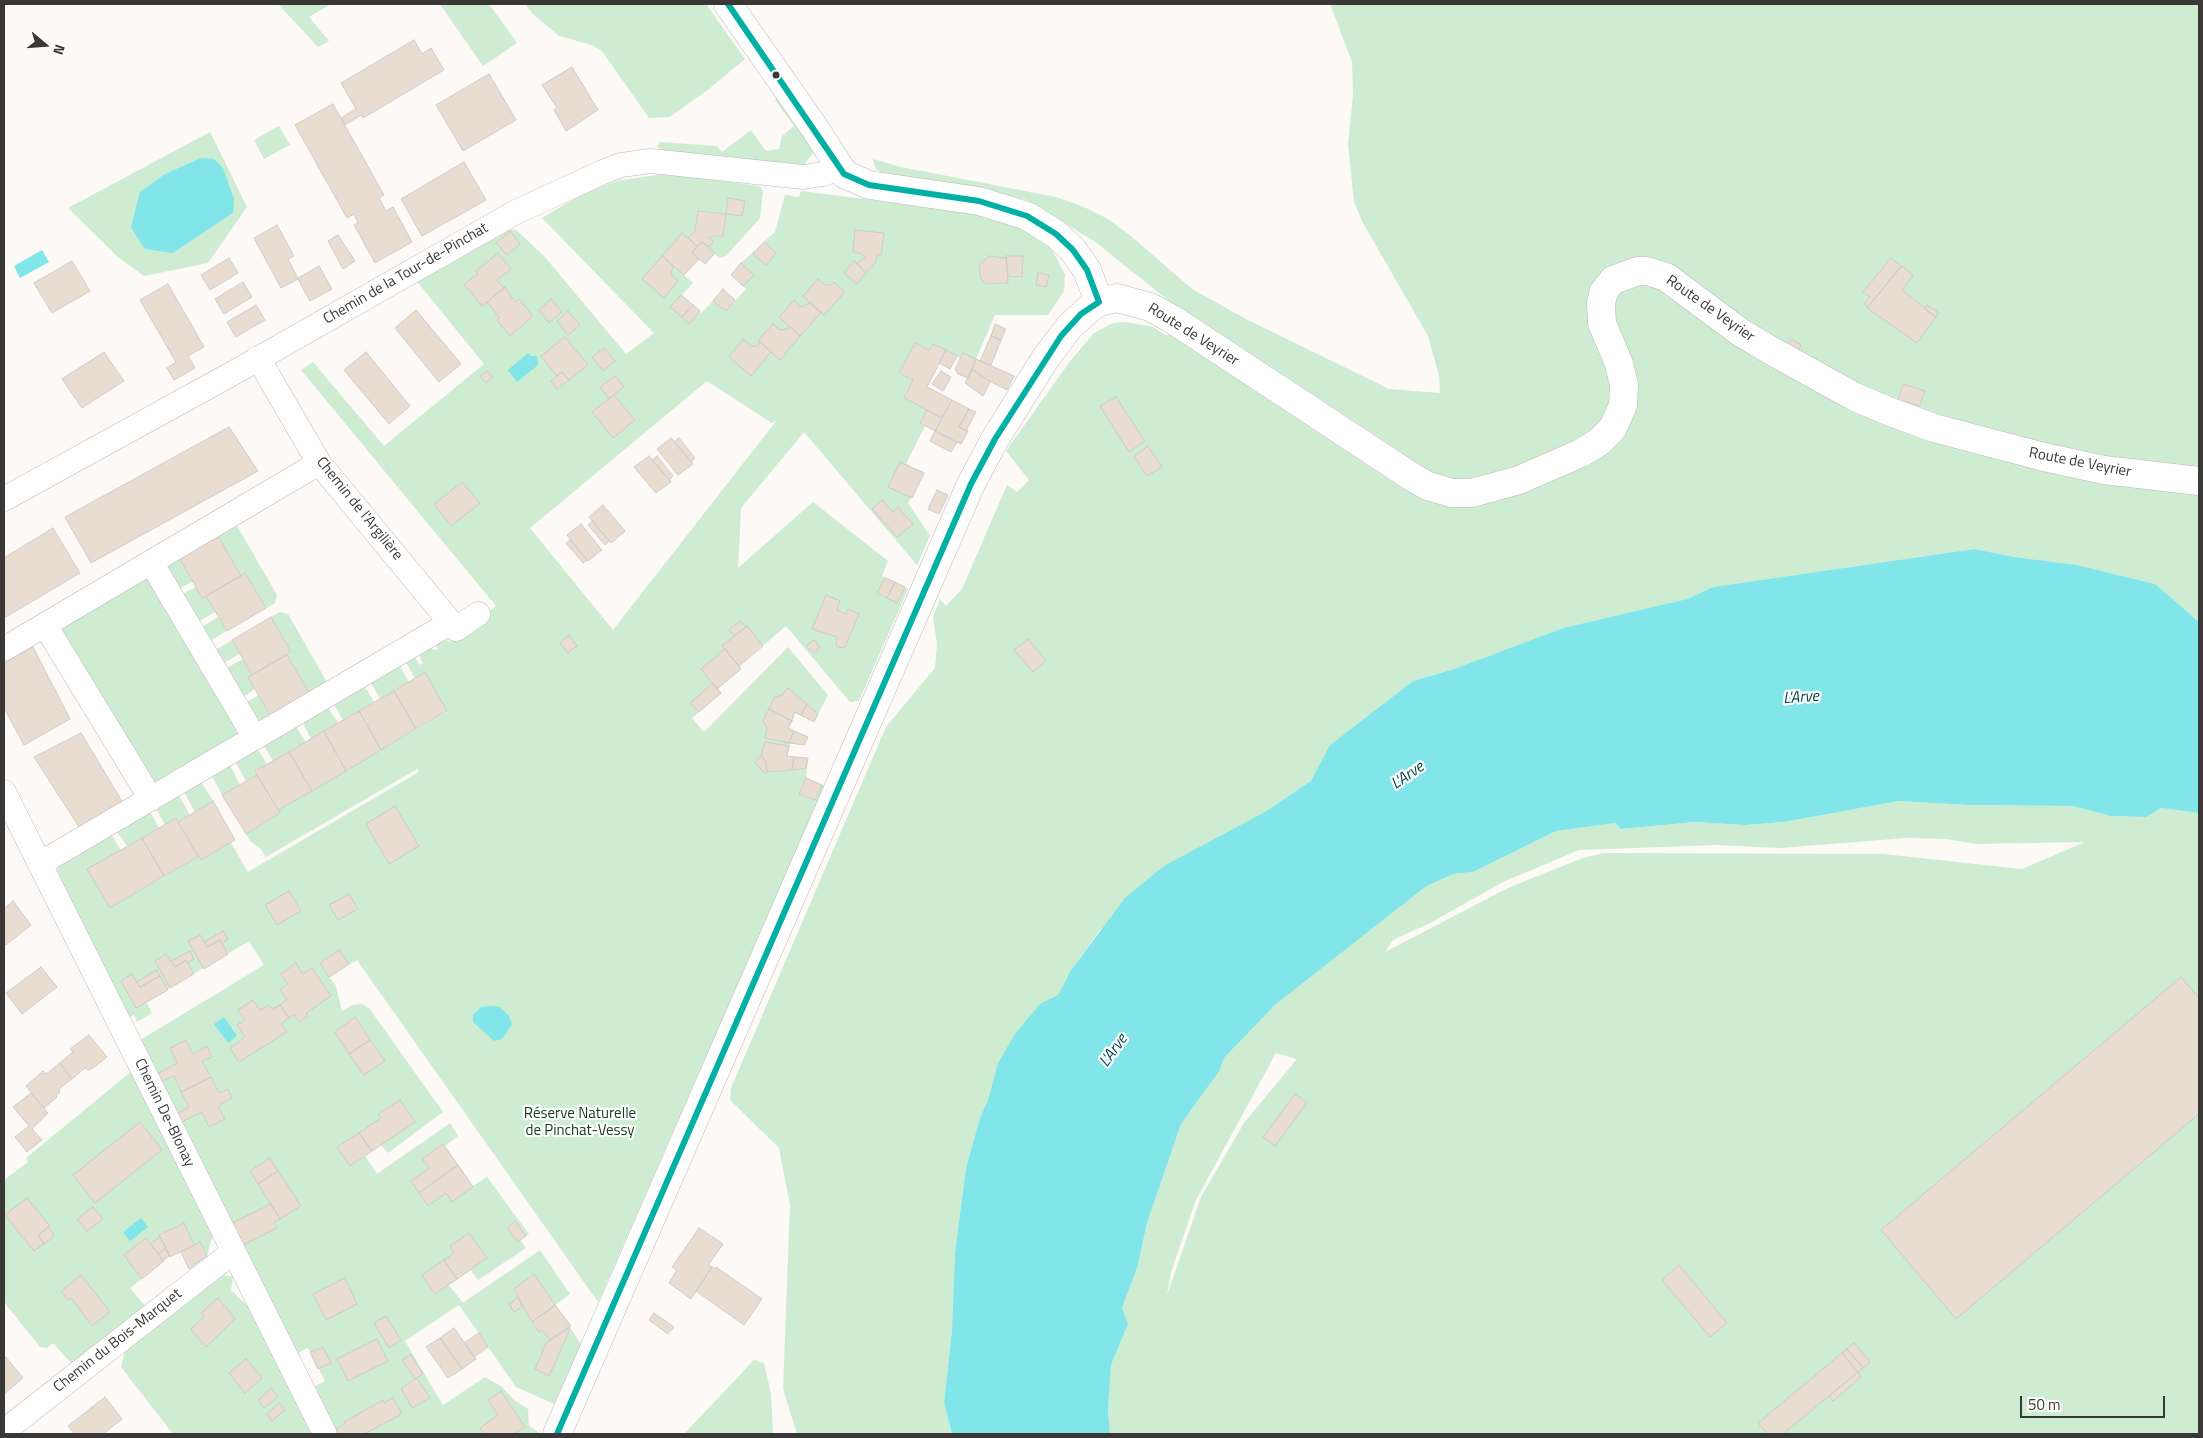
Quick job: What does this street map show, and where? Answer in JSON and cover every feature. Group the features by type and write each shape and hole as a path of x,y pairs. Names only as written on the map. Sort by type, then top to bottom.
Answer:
{"main road":[{"path":"728,4 816,130 838,168 850,178 869,185 979,201 1027,216 1056,234 1073,250 1087,270 1100,302"},
{"name":"Route de Veyrier","path":"557,1434 971,484 999,432 1061,336 1081,314 1100,302 1117,298 1150,307 1172,319 1428,486 1452,493 1472,493 1520,480 1581,453 1599,442 1613,428 1623,405 1624,385 1619,364 1602,323 1600,303 1604,291 1613,280 1630,272 1638,271 1648,271 1666,277 1740,332 1855,397 1888,411 1942,430 2044,457 2104,470 2199,482"}],"street":[{"name":"Chemin de la Tour-de-Pinchat","path":"4,499 516,212 572,184 621,165 651,161 803,177 823,174 838,168"},
{"name":"Chemin de l'Argilière","path":"258,358 320,463 450,623"},
{"path":"4,648 320,463"},
{"path":"151,562 255,738"},
{"path":"41,863 450,623 456,629 478,614"},
{"path":"45,625 151,799"},
{"name":"Chemin De-Blonay","path":"4,792 325,1434"},
{"name":"Chemin du Bois-Marquet","path":"4,1431 233,1252"}],"green space":[{"path":"278,4 331,4 309,17 329,41 318,47"},
{"path":"440,4 489,4 517,43 483,66"},
{"path":"525,4 706,4 745,59 709,89 670,117 649,118 602,51 592,45 559,36 532,13"},
{"path":"1330,4 2199,4 2199,622 2154,584 2077,565 2015,557 1974,549 1713,587 1687,599 1563,628 1454,669 1413,681 1330,745 1312,781 1263,813 1100,930 1071,970 1058,995 1041,1003 989,1097 980,1118 966,1168 955,1252 952,1330 944,1403 952,1434 797,1434 783,1389 790,1205 779,1148 730,1100 731,1088 886,727 935,668 937,644 933,617 940,599 946,606 962,589 1007,485 1017,492 1029,480 1006,451 1071,360 1094,333 1113,323 1124,322 1153,327 1167,336 1179,309 1094,241 1027,200 987,190 882,173 875,168 873,159 901,167 1056,197 1084,207 1108,219 1131,236 1192,289 1246,319 1389,389 1440,393 1439,376 1428,336 1363,223 1354,202 1348,144 1353,95 1352,62"},
{"path":"782,95 814,142 813,153 804,165 793,166 665,152 657,147 660,142 717,146 722,152 751,130 766,151 779,149 782,136 794,126 775,100"},
{"path":"279,126 290,145 264,159 254,140"},
{"path":"210,132 247,207 208,263 144,276 119,258 68,208"},
{"name":"Réserve Naturelle de Pinchat-Vessy","path":"665,174 760,186 763,191 760,218 726,256 720,258 702,242 697,246 682,233 662,256 693,283 682,295 701,313 713,301 726,311 746,289 743,286 754,275 741,263 775,232 785,195 799,197 801,191 935,208 992,217 1020,225 1046,239 1065,274 1064,291 1048,315 995,315 976,359 963,353 960,358 933,344 929,350 915,343 899,373 913,380 927,410 925,426 906,464 924,473 908,503 930,536 917,565 804,432 741,508 738,568 813,502 888,561 882,576 908,589 859,701 850,702 786,626 739,666 741,669 717,689 721,693 692,718 704,732 788,647 828,695 814,722 795,713 788,728 794,731 787,756 808,758 806,778 825,786 598,1302 357,960 329,977 336,986 342,1011 352,1005 362,1004 369,1008 443,1112 388,1153 381,1145 365,1156 377,1174 450,1123 458,1136 445,1146 473,1186 487,1177 529,1234 520,1240 526,1248 478,1280 471,1270 449,1285 463,1303 540,1250 570,1294 555,1305 581,1344 554,1404 516,1387 459,1305 405,1341 443,1405 485,1377 501,1386 514,1400 528,1409 529,1426 541,1434 333,1434 310,1389 325,1381 308,1348 294,1355 137,1042 264,965 249,941 146,1002 152,1013 137,1022 134,1015 127,1019 53,875 58,870 57,864 110,833 121,850 110,908 198,857 201,860 231,843 248,872 419,772 417,769 266,857 246,834 279,814 278,810 447,712 425,673 415,678 405,661 414,655 419,665 423,663 418,653 429,646 433,650 438,649 435,644 445,640 451,642 496,606 301,370 313,362 384,446 484,364 415,279 507,230 516,230 544,256 626,354 654,333 542,218 589,190 621,180","holes":["707,381 772,423 777,420 613,630 530,528"]},
{"path":"236,524 277,595 275,603 266,608 245,573 241,576 218,536"},
{"path":"180,559 193,581 177,590 180,595 196,587 206,596 215,612 196,623 212,652 232,640 240,654 220,665 223,670 243,659 252,675 255,689 240,699 243,704 259,695 271,717 261,735 151,799 45,625 98,594 166,572 169,563"},
{"path":"280,612 288,614 328,684 310,694 287,655 291,652 271,617"},
{"path":"218,617 227,631 208,642 200,628"},
{"path":"399,664 409,682 380,699 370,681"},
{"path":"364,685 374,702 343,720 333,703"},
{"path":"327,706 338,723 311,739 302,721"},
{"path":"295,725 306,742 273,761 263,744"},
{"path":"257,748 267,764 255,771 257,775 246,781 235,761"},
{"path":"229,763 240,785 222,795 211,774"},
{"path":"200,780 213,801 195,812 183,790"},
{"path":"178,794 190,815 178,822 176,818 165,825 155,807"},
{"path":"1899,801 1968,805 2073,806 2111,816 2146,817 2161,808 2199,813 2199,1434 1110,1434 1108,1410 1111,1365 1128,1324 1122,1308 1138,1265 1147,1223 1181,1124 1220,1070 1224,1058 1276,1004 1425,887 1453,874 1473,872 1556,831 1615,823 1621,829 1695,822 1745,825 1784,822","holes":["1906,838 1947,839 1977,844 2085,842 2022,869 1883,854 1603,853 1583,858 1510,887 1385,952 1393,940 1432,922 1503,882 1579,850 1716,845 1780,848","1276,1053 1297,1059 1244,1123 1201,1197 1167,1295 1171,1272 1196,1200"]},
{"path":"149,810 159,828 127,846 116,830"},
{"path":"132,1071 213,1234 207,1256 189,1269 181,1252 194,1245 183,1223 159,1235 160,1237 150,1244 142,1279 130,1288 146,1307 71,1363 53,1343 47,1348 40,1347 4,1302 4,1180 28,1162 26,1158"},
{"path":"218,1274 233,1277 231,1290 250,1308 313,1434 173,1434 121,1367 126,1346"},
{"path":"754,1360 764,1363 771,1394 773,1434 684,1434"}],"water":[{"path":"201,158 214,159 223,168 234,199 233,213 173,253 145,249 131,227 140,192 165,174"},
{"path":"42,250 49,262 20,278 14,266"},
{"path":"528,353 531,356 537,356 538,365 517,382 508,370"},
{"name":"L'Arve","path":"1974,549 2015,557 2077,565 2155,584 2199,622 2199,813 2161,808 2146,817 2111,816 2073,806 1968,805 1899,801 1784,822 1745,825 1695,822 1621,829 1615,823 1556,831 1473,872 1453,874 1425,887 1276,1004 1224,1058 1220,1070 1181,1124 1147,1223 1138,1265 1122,1308 1128,1324 1111,1365 1108,1410 1110,1434 952,1434 944,1403 952,1330 955,1252 966,1168 980,1118 989,1097 998,1063 1015,1034 1041,1003 1058,995 1071,970 1125,898 1164,866 1263,813 1311,781 1330,745 1413,681 1454,669 1563,628 1687,599 1713,587"},
{"path":"481,1007 500,1007 509,1016 512,1025 502,1039 494,1041 473,1022 473,1015"},
{"path":"224,1017 237,1036 228,1043 214,1024"},
{"path":"141,1218 148,1227 130,1241 123,1232"}],"building":[{"path":"414,40 422,54 431,48 444,70 363,118 361,115 345,125 341,118 356,109 341,83"},
{"path":"572,67 598,110 566,131 554,110 557,108 542,85"},
{"path":"489,74 516,120 463,151 436,105"},
{"path":"333,104 384,195 379,198 386,211 393,207 412,242 375,263 354,225 358,223 354,214 347,218 295,125"},
{"path":"464,162 486,200 422,236 401,199"},
{"path":"728,198 745,201 742,216 726,214"},
{"path":"698,211 726,214 723,236 709,238 713,242 709,247 702,242 697,246 688,238 695,231"},
{"path":"277,225 294,256 288,259 298,278 319,266 332,289 310,301 298,279 281,288 254,238"},
{"path":"855,230 884,233 881,255 877,255 876,262 866,273 857,263 865,258 862,254 853,252"},
{"path":"510,231 520,244 507,255 496,243"},
{"path":"682,233 697,246 692,253 699,259 684,275 662,256"},
{"path":"338,235 355,261 343,269 328,241"},
{"path":"702,242 715,253 705,264 692,253"},
{"path":"764,242 776,253 766,265 753,254"},
{"path":"498,253 511,269 497,280 504,288 482,306 464,284 478,274 476,271"},
{"path":"662,256 673,266 671,274 678,281 664,298 642,279"},
{"path":"989,256 1006,258 1008,283 986,284 981,279 979,266"},
{"path":"1006,256 1023,256 1022,277 1008,276"},
{"path":"229,258 238,273 210,290 201,275"},
{"path":"1891,258 1901,266 1868,307 1864,304 1870,297 1863,292"},
{"path":"72,261 90,291 52,313 34,283"},
{"path":"854,261 866,273 857,284 844,273"},
{"path":"741,263 754,275 743,286 731,275"},
{"path":"1902,266 1913,275 1902,290 1936,317 1917,343 1867,308"},
{"path":"1038,273 1049,275 1046,287 1036,285"},
{"path":"818,279 825,285 831,285 834,282 845,292 824,315 803,296"},
{"path":"243,282 252,297 224,314 215,299"},
{"path":"168,284 204,347 188,356 195,368 174,380 167,368 176,362 140,300"},
{"path":"505,287 515,302 519,299 533,316 510,336 497,320 499,317 487,302"},
{"path":"723,289 735,300 726,311 713,301"},
{"path":"681,295 693,305 682,317 670,307"},
{"path":"551,299 562,312 549,323 539,310"},
{"path":"794,300 801,307 810,303 821,313 800,336 779,317"},
{"path":"256,305 265,320 236,337 227,322"},
{"path":"693,305 700,311 689,324 682,317"},
{"path":"1927,305 1938,312 1936,317 1925,309"},
{"path":"416,310 461,364 439,382 395,328"},
{"path":"568,311 580,325 568,335 557,321"},
{"path":"773,324 780,330 787,329 789,326 800,336 780,360 758,340"},
{"path":"995,324 1006,329 1001,340 991,336"},
{"path":"991,336 1001,340 991,365 980,361"},
{"path":"565,337 588,365 569,380 562,372 557,376 541,356"},
{"path":"743,339 751,346 757,346 760,342 771,352 751,376 729,357"},
{"path":"1791,339 1801,345 1798,351 1788,345"},
{"path":"915,343 929,350 933,344 946,350 927,387 952,400 942,418 904,398 913,380 899,373"},
{"path":"604,348 615,361 603,371 592,357"},
{"path":"946,350 957,356 950,369 939,363"},
{"path":"104,352 124,381 82,408 62,379"},
{"path":"366,352 410,406 389,424 344,370"},
{"path":"963,353 976,359 968,378 958,374 955,369"},
{"path":"976,359 1014,376 1007,390 980,376 972,369"},
{"path":"972,369 990,382 983,396 965,383"},
{"path":"487,371 493,377 486,383 480,376"},
{"path":"941,371 951,377 943,391 932,384"},
{"path":"562,372 569,380 557,389 551,381"},
{"path":"615,376 624,387 609,398 600,387"},
{"path":"1903,384 1925,391 1920,406 1898,400"},
{"path":"614,395 635,420 613,438 592,412"},
{"path":"1116,397 1145,441 1129,452 1100,406"},
{"path":"952,400 969,409 959,427 968,431 961,444 935,431"},
{"path":"969,409 976,412 966,431 959,427"},
{"path":"927,410 942,418 935,431 920,423"},
{"path":"229,427 258,471 91,563 65,517"},
{"path":"935,431 957,442 951,452 930,441"},
{"path":"671,438 693,464 678,475 657,449"},
{"path":"679,438 695,458 691,462 674,442"},
{"path":"1148,446 1162,467 1147,476 1134,456"},
{"path":"649,456 671,482 656,493 634,467"},
{"path":"657,456 673,476 669,480 652,460"},
{"path":"900,462 924,473 912,498 888,487"},
{"path":"462,482 480,503 451,526 434,504"},
{"path":"937,490 948,495 939,514 928,509"},
{"path":"882,500 893,512 898,507 913,524 897,537 872,509"},
{"path":"603,505 625,531 611,543 589,517"},
{"path":"593,521 609,541 605,545 588,525"},
{"path":"581,524 602,550 588,561 567,535"},
{"path":"53,528 80,573 4,618 4,558"},
{"path":"218,536 241,576 202,598 180,559"},
{"path":"570,540 587,560 583,563 566,543"},
{"path":"245,573 266,608 227,631 206,596"},
{"path":"885,578 895,582 887,598 877,593"},
{"path":"895,582 905,587 897,603 887,598"},
{"path":"826,595 840,601 837,610 846,614 848,609 859,614 845,647 836,646 837,637 812,629"},
{"path":"271,617 291,652 252,675 232,640"},
{"path":"740,621 746,627 734,636 729,630"},
{"path":"747,626 763,646 739,666 722,646"},
{"path":"569,635 577,646 568,653 560,643"},
{"path":"1028,639 1046,661 1033,672 1014,650"},
{"path":"814,640 820,647 813,653 806,646"},
{"path":"33,647 70,719 24,745 4,708 4,663"},
{"path":"725,649 741,669 717,689 701,669"},
{"path":"287,655 310,694 271,717 248,677"},
{"path":"425,672 447,711 416,729 394,691"},
{"path":"713,683 721,693 699,712 690,703"},
{"path":"788,688 807,704 801,715 795,712 792,721 769,709 774,698 782,695"},
{"path":"394,691 416,729 381,750 359,711"},
{"path":"807,704 818,714 814,722 801,715"},
{"path":"769,709 792,721 788,728 794,731 789,743 765,738 767,728 763,721"},
{"path":"359,711 381,750 346,771 324,731"},
{"path":"324,731 346,771 312,791 289,752"},
{"path":"794,731 808,737 804,745 789,743"},
{"path":"81,733 123,803 79,827 34,757"},
{"path":"765,742 789,746 787,756 794,757 792,770 767,772 766,762 761,756"},
{"path":"289,752 312,791 278,810 255,771"},
{"path":"761,756 766,762 767,772 765,774 755,762"},
{"path":"794,757 808,758 806,768 792,770"},
{"path":"257,775 280,813 246,834 222,795"},
{"path":"806,778 822,785 815,800 799,794"},
{"path":"213,801 235,840 201,860 178,822"},
{"path":"395,806 419,846 389,864 366,824"},
{"path":"176,818 198,857 164,876 142,838"},
{"path":"142,838 164,876 110,908 87,869"},
{"path":"289,891 301,911 277,925 265,905"},
{"path":"349,894 358,909 338,920 329,905"},
{"path":"13,901 31,925 6,945 4,942 4,909"},
{"path":"223,931 228,939 222,943 220,940 207,947 204,942"},
{"path":"200,935 207,947 220,940 228,954 204,969 188,941"},
{"path":"339,950 349,964 329,977 320,963"},
{"path":"190,951 194,959 188,963 186,960 175,967 171,961"},
{"path":"166,954 175,967 186,960 194,974 170,988 155,961"},
{"path":"296,963 303,974 312,968 331,996 306,1013 308,1016 299,1022 294,1015 289,1018 280,1005 287,999 280,990 288,984 281,974"},
{"path":"41,967 57,987 22,1014 6,993"},
{"path":"156,970 160,976 140,987 137,982"},
{"path":"132,974 140,987 160,976 168,990 136,1008 121,981"},
{"path":"2181,977 2199,998 2199,1114 1956,1319 1881,1230"},
{"path":"253,1000 260,1010 269,1005 272,1009 280,1005 289,1018 281,1024 287,1032 239,1062 230,1048 245,1037 237,1025 245,1020 238,1010"},
{"path":"355,1017 370,1040 349,1054 335,1032"},
{"path":"89,1035 107,1057 93,1068 88,1070 85,1068 72,1079 60,1063 73,1052 70,1049"},
{"path":"186,1040 193,1054 207,1046 212,1057 202,1061 211,1077 181,1092 174,1076 161,1082 157,1074 177,1063 170,1048"},
{"path":"370,1040 385,1061 364,1075 349,1054"},
{"path":"60,1063 72,1079 59,1089 60,1092 57,1097 44,1108 26,1086 43,1071 46,1074"},
{"path":"211,1077 219,1093 228,1089 232,1098 218,1106 225,1119 209,1127 202,1112 181,1122 177,1114 189,1107 181,1092"},
{"path":"31,1093 48,1113 32,1129 42,1140 27,1152 15,1137 29,1126 13,1107"},
{"path":"1295,1094 1307,1103 1275,1146 1263,1137"},
{"path":"400,1100 415,1122 372,1151 359,1133 381,1118 378,1114"},
{"path":"140,1122 162,1150 95,1203 73,1175"},
{"path":"359,1133 372,1151 350,1166 337,1147"},
{"path":"443,1144 458,1165 419,1193 411,1181 429,1168 422,1159"},
{"path":"270,1158 278,1171 258,1184 250,1171"},
{"path":"458,1165 473,1187 452,1202 446,1193 428,1206 419,1193"},
{"path":"278,1171 301,1206 280,1219 258,1184"},
{"path":"27,1198 50,1226 38,1235 44,1244 34,1251 5,1215"},
{"path":"271,1204 280,1219 274,1222 277,1228 243,1245 232,1223"},
{"path":"93,1207 103,1219 87,1231 77,1219"},
{"path":"515,1221 526,1236 518,1242 507,1228"},
{"path":"184,1223 194,1245 170,1257 159,1235"},
{"path":"48,1227 53,1233 53,1237 44,1244 38,1235"},
{"path":"699,1228 723,1244 709,1264 712,1267 691,1299 669,1283 677,1270 672,1267"},
{"path":"469,1233 487,1258 457,1279 444,1260 454,1253 450,1246"},
{"path":"160,1237 166,1248 158,1254 150,1244"},
{"path":"146,1238 164,1261 142,1279 124,1255"},
{"path":"200,1242 207,1256 189,1269 181,1252"},
{"path":"166,1248 169,1256 163,1261 158,1254"},
{"path":"444,1260 457,1279 435,1294 422,1275"},
{"path":"1679,1265 1727,1323 1710,1337 1662,1280"},
{"path":"712,1267 715,1269 716,1267 762,1299 744,1325 696,1291"},
{"path":"534,1274 555,1305 532,1322 514,1289"},
{"path":"81,1275 110,1312 92,1326 71,1298 68,1300 61,1291"},
{"path":"345,1278 357,1304 326,1320 313,1294"},
{"path":"518,1297 522,1307 514,1312 509,1304"},
{"path":"218,1298 235,1319 206,1347 191,1329 204,1317 201,1313"},
{"path":"555,1305 571,1326 550,1340 542,1330 539,1332 532,1322"},
{"path":"654,1313 674,1327 668,1334 649,1320"},
{"path":"386,1316 401,1340 389,1348 374,1323"},
{"path":"454,1328 476,1359 462,1369 440,1338"},
{"path":"568,1328 570,1329 549,1376 535,1369 546,1343"},
{"path":"479,1333 488,1347 474,1357 464,1343"},
{"path":"440,1338 462,1369 448,1378 426,1347"},
{"path":"377,1339 388,1361 348,1381 337,1359"},
{"path":"1854,1343 1870,1362 1863,1368 1847,1349"},
{"path":"323,1347 331,1363 318,1369 310,1352"},
{"path":"1847,1349 1863,1368 1858,1372 1842,1353"},
{"path":"1842,1353 1858,1372 1783,1434 1768,1434 1758,1423"},
{"path":"411,1355 423,1374 415,1379 402,1360"},
{"path":"6,1357 23,1378 4,1394 4,1359"},
{"path":"246,1359 262,1378 245,1393 229,1373"},
{"path":"1858,1372 1861,1377 1833,1401 1829,1396"},
{"path":"417,1378 430,1398 412,1408 401,1388"},
{"path":"271,1388 278,1397 264,1408 258,1400"},
{"path":"501,1391 525,1427 514,1434 485,1434 480,1428 498,1415 488,1400"},
{"path":"105,1397 122,1419 103,1434 75,1434 68,1426"},
{"path":"393,1398 401,1412 400,1415 364,1434 339,1434 336,1429 345,1424 344,1422 383,1400 384,1403"},
{"path":"279,1403 285,1410 272,1421 267,1414"}],"transit line":[{"path":"728,4 844,174 869,185 979,201 1027,216 1056,234 1073,250 1087,270 1099,302"},
{"path":"557,1434 971,484 995,439 1061,336 1081,314 1099,302"}]}
